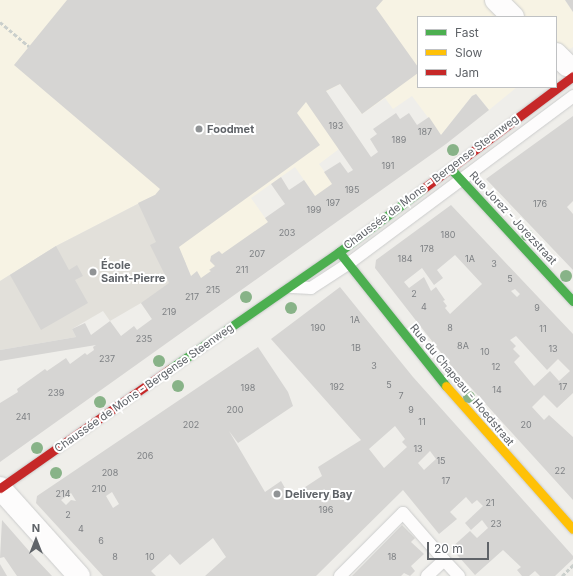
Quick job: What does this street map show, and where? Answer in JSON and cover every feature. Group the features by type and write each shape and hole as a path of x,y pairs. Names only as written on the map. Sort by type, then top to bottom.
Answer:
{"main road":[{"name":"Chaussée de Mons - Bergense Steenweg","path":"557,72 565,65"},
{"name":"Chaussée de Mons - Bergense Steenweg","path":"0,488 339,252 451,169 540,88"},
{"name":"Rue Jorez - Jorezstraat","path":"451,169 573,302"},
{"name":"Rue du Chapeau - Hoedstraat","path":"339,252 462,406 573,529"}],"street":[{"path":"496,0 512,16"},
{"path":"0,488 79,576"}],"lane":[{"name":"Chaussée de Mons - Bergense Steenweg","path":"288,287 311,288 348,264 462,181 573,96"},
{"path":"340,576 403,513 458,576"},
{"path":"427,576 444,560"}],"path":[{"path":"0,22 29,46"},
{"path":"562,576 573,565"}],"shaded area":[{"name":"Foodmet","path":"0,0 565,0 573,12 573,47 557,57 557,16 417,16 417,88 516,88 489,110 476,94 472,96 441,135 412,96 393,109 385,98 362,114 340,84 307,102 339,149 319,164 352,210 315,196 295,167 251,198 268,222 214,309 191,276 155,195 56,246 0,281"},
{"name":"École Saint-Pierre","path":"155,195 186,264 163,274 197,321 152,319 141,303 110,321 103,311 72,329 76,337 0,350 0,281 56,246"}],"building":[{"name":"Foodmet","path":"67,0 383,0 376,8 417,66 417,74 362,114 340,84 326,91 371,157 378,152 370,139 377,134 373,129 396,113 400,119 409,113 417,125 429,117 441,135 472,96 476,94 489,110 446,144 0,462 0,403 18,392 17,389 45,369 47,371 66,358 70,364 85,353 87,355 94,350 93,347 96,345 0,361 0,350 76,337 72,329 85,323 91,335 110,321 121,336 134,326 137,330 152,319 141,303 169,283 150,245 156,242 138,203 155,195 160,189 14,65","holes":["306,102 353,170 348,173 340,162 324,172 332,184 315,196 304,180 289,190 281,177 271,184 285,204 265,218 268,222 222,254 219,251 211,256 210,261 215,266 209,270 211,271 201,278 197,271 191,276 179,247 320,145 297,113"]},
{"path":"565,0 573,0 573,12"},
{"path":"573,116 573,201 567,207 573,214 573,270 486,179"},
{"path":"451,205 573,334 573,393 557,408 544,395 532,407 544,420 549,415 573,437 573,500 453,368 375,268 376,260","holes":["455,255 482,284 450,314 445,308 447,306 443,301 445,300 436,287 431,291 424,277 409,288 404,282 422,268 434,285 443,278 437,270","515,289 520,294 517,297 511,291","516,336 547,370 558,359 570,371 559,381 550,371 534,386 514,362 520,356 513,349 516,346 510,340"]},
{"path":"56,246 69,270 77,265 83,276 75,280 88,303 41,330 10,275"},
{"path":"340,287 413,377 573,556 573,559 555,576 540,576 535,571 529,576 522,576 517,570 521,567 503,550 475,575 451,548 470,531 477,538 488,528 482,520 471,530 465,523 483,506 477,500 472,504 466,497 450,512 457,519 439,534 403,490 316,576 205,576 226,557 213,538 180,565 170,554 151,571 156,576 103,576 36,503 37,496 258,347 288,392 293,406 238,443 229,431 265,492 281,481 290,497 322,476 318,467 361,440 271,339","holes":["395,426 405,439 402,442 407,447 384,468 369,449","430,451 436,459 424,470 418,463","112,492 119,504 113,508 106,496","71,493 76,501 71,500 66,505 61,500"]},
{"path":"2,520 52,576 17,576 4,557 0,558"},
{"path":"402,525 415,538 411,542 424,554 411,566 415,571 410,576 404,573 401,576 352,576"},
{"path":"0,564 7,576 0,576"}],"traffic: fast":[{"path":"451,169 573,301"},
{"path":"170,369 339,252 424,188"},
{"path":"339,252 446,386"}],"traffic: slow":[{"path":"446,386 573,529"}],"traffic: jam":[{"path":"424,188 573,76"},
{"path":"0,488 170,369"}],"place":[{"name":"Foodmet","path":"199,129"},
{"name":"École Saint-Pierre","path":"93,272"},
{"name":"Delivery Bay","path":"277,494"}]}
